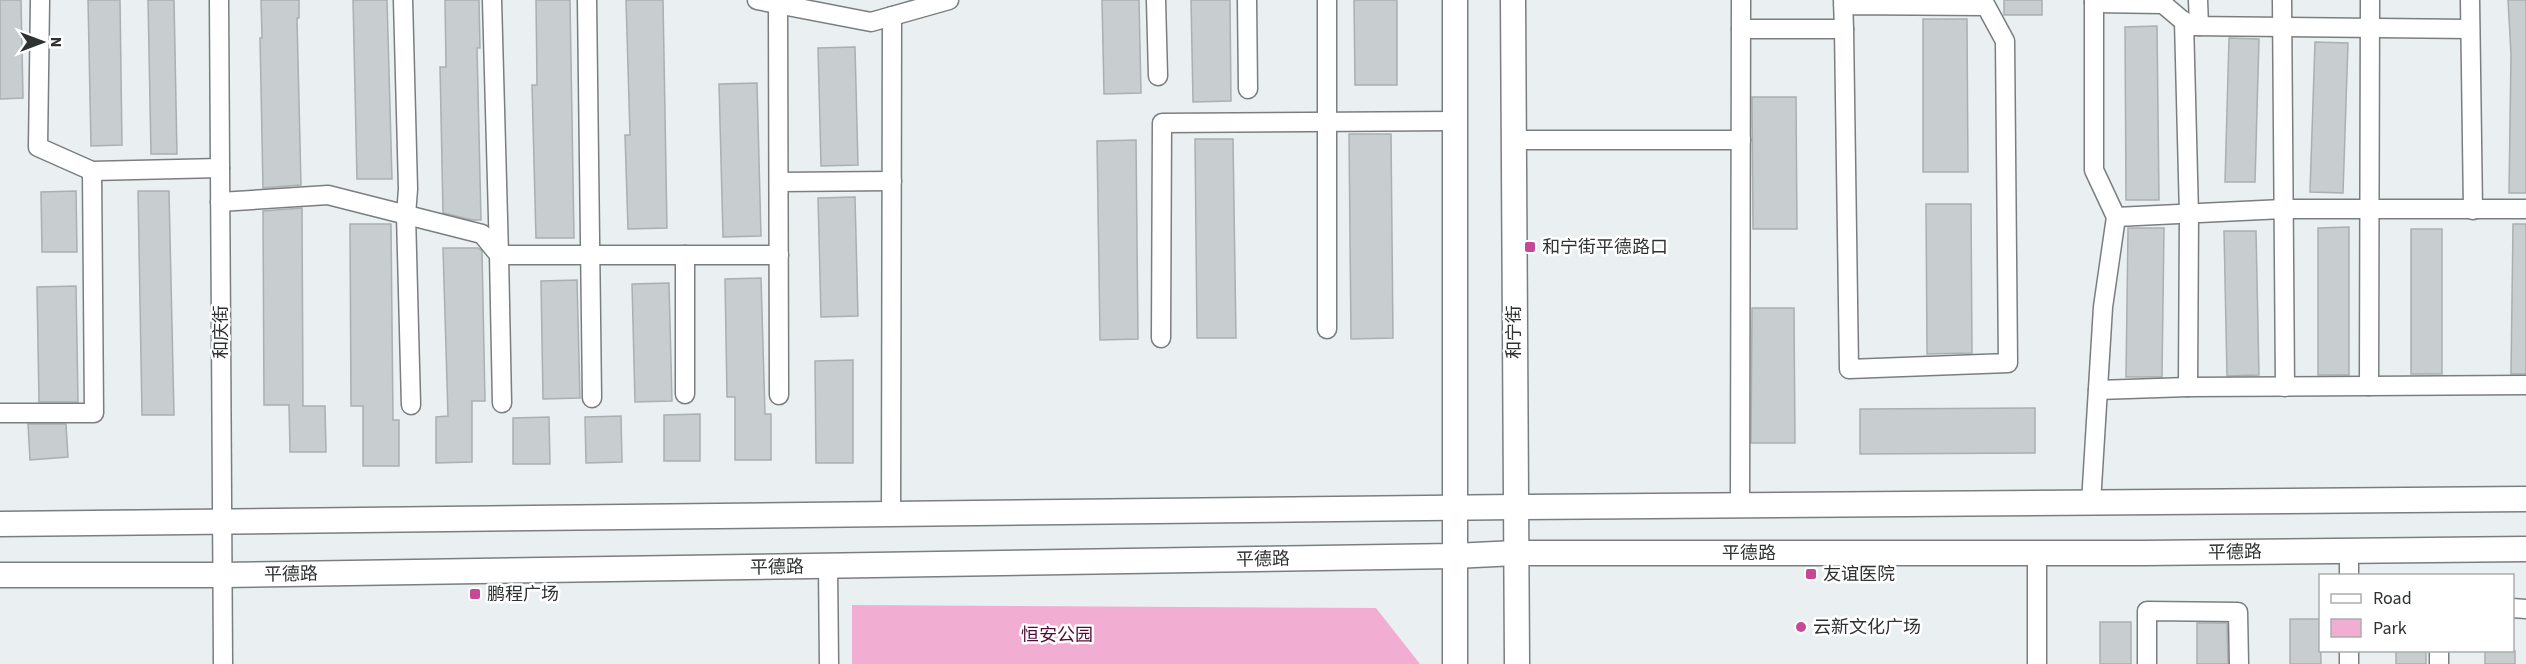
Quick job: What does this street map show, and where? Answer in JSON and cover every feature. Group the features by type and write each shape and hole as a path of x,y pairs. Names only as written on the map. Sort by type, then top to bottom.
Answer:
{"main road":[{"path":"1455,0 1455,664"},
{"name":"和宁街","path":"1513,0 1517,664"},
{"path":"0,524 1515,507 2526,500"},
{"name":"平德路","path":"0,575 222,575 1454,556 1516,553 2037,553 2526,549"}],"street":[{"path":"40,0 38,147 92,171 220,168"},
{"name":"和庆街","path":"219,0 223,664"},
{"path":"403,0 411,405"},
{"path":"492,0 502,403"},
{"path":"587,0 592,398"},
{"path":"757,0 778,4 834,7 871,22 927,3 949,0"},
{"path":"1156,0 1158,76"},
{"path":"1247,0 1248,89"},
{"path":"1327,0 1327,329"},
{"path":"1740,506 1741,0"},
{"path":"2188,387 2191,24 2198,0"},
{"path":"2282,0 2285,387"},
{"path":"2369,386 2370,0"},
{"path":"2470,0 2473,210"},
{"path":"2091,503 2103,307 2116,217 2094,170 2094,1 2163,4 2191,24 2470,29"},
{"path":"1843,2 1986,6 2005,41 2008,363 1849,369 1843,2"},
{"path":"778,4 779,395"},
{"path":"891,514 892,16"},
{"path":"1741,29 1844,29"},
{"path":"1161,338 1162,123 1455,121"},
{"path":"1513,140 1741,140"},
{"path":"0,413 94,413 92,171"},
{"path":"779,182 891,181"},
{"path":"220,202 328,195 482,234 499,255"},
{"path":"2116,217 2283,209 2526,209"},
{"path":"499,255 779,255"},
{"path":"685,255 686,394"},
{"path":"2098,390 2188,387 2526,385"},
{"path":"2349,551 2349,574"},
{"path":"2037,553 2037,664"},
{"path":"828,566 829,664"},
{"path":"2147,664 2147,611 2238,612 2239,664"}],"green space":[{"name":"恒安公园","path":"852,605 1376,608 1420,664 852,664"}],"building":[{"path":"0,0 21,0 23,98 0,99"},
{"path":"88,0 120,0 122,145 91,146"},
{"path":"148,0 174,0 177,154 151,154"},
{"path":"261,0 299,0 299,18 297,18 301,185 263,188"},
{"path":"353,0 387,0 392,179 357,179"},
{"path":"445,0 479,0 480,48 477,48 481,220 443,213 440,67 446,67"},
{"path":"536,0 570,0 574,238 536,238 532,85 537,85"},
{"path":"626,0 663,0 667,228 628,229 625,135 630,135"},
{"path":"1102,0 1139,0 1141,93 1104,94"},
{"path":"1191,0 1230,0 1231,101 1193,102"},
{"path":"1354,0 1397,0 1397,85 1355,85"},
{"path":"2004,0 2042,0 2042,15 2004,15"},
{"path":"2508,0 2526,0 2526,193 2509,193 2511,54"},
{"path":"1923,19 1967,19 1968,172 1923,172"},
{"path":"2157,26 2159,200 2126,200 2125,27"},
{"path":"2229,38 2259,39 2255,182 2225,182"},
{"path":"2315,42 2348,43 2343,193 2310,192"},
{"path":"855,47 858,165 821,166 818,48"},
{"path":"757,83 761,236 723,237 719,84"},
{"path":"1752,97 1796,97 1797,229 1753,229"},
{"path":"1349,134 1391,134 1393,338 1351,339"},
{"path":"1195,139 1233,139 1236,338 1197,338"},
{"path":"1136,140 1138,339 1100,340 1097,141"},
{"path":"76,191 77,252 42,252 41,192"},
{"path":"138,191 169,191 174,415 142,415"},
{"path":"855,197 858,316 821,317 818,198"},
{"path":"1926,204 1971,204 1972,353 1927,354"},
{"path":"302,208 303,406 325,406 326,452 290,452 289,405 264,405 263,211"},
{"path":"350,224 391,224 393,420 399,420 399,466 363,466 363,406 351,406"},
{"path":"2513,224 2526,224 2526,374 2511,374"},
{"path":"2349,227 2349,375 2318,375 2318,228"},
{"path":"2128,228 2164,228 2162,377 2126,377"},
{"path":"2411,229 2442,229 2442,374 2411,374"},
{"path":"2224,231 2256,231 2259,375 2227,376"},
{"path":"443,248 478,248 482,251 485,401 472,401 472,462 436,463 436,417 448,416"},
{"path":"761,278 765,414 771,414 771,460 735,460 735,397 727,397 725,279"},
{"path":"577,280 580,398 543,399 541,281"},
{"path":"669,283 672,401 635,402 632,284"},
{"path":"76,286 78,402 39,402 37,287"},
{"path":"1752,308 1794,308 1795,443 1751,443"},
{"path":"853,360 853,463 816,463 815,361"},
{"path":"2035,408 2035,453 1860,454 1860,409"},
{"path":"700,414 700,461 664,461 664,415"},
{"path":"621,416 622,462 586,463 585,417"},
{"path":"549,417 550,464 513,464 513,418"},
{"path":"28,424 66,424 68,457 30,460"},
{"path":"2290,619 2319,619 2321,664 2290,664"},
{"path":"2100,622 2131,622 2131,664 2100,664"},
{"path":"2197,623 2227,623 2228,664 2197,664"},
{"path":"2515,651 2515,664 2485,664 2485,652"},
{"path":"2396,652 2426,652 2426,664 2396,664"}],"place":[{"name":"和宁街平德路口","path":"1530,247"},
{"name":"友谊医院","path":"1811,574"},
{"name":"鹏程广场","path":"475,594"},
{"name":"云新文化广场","path":"1801,627"}]}
